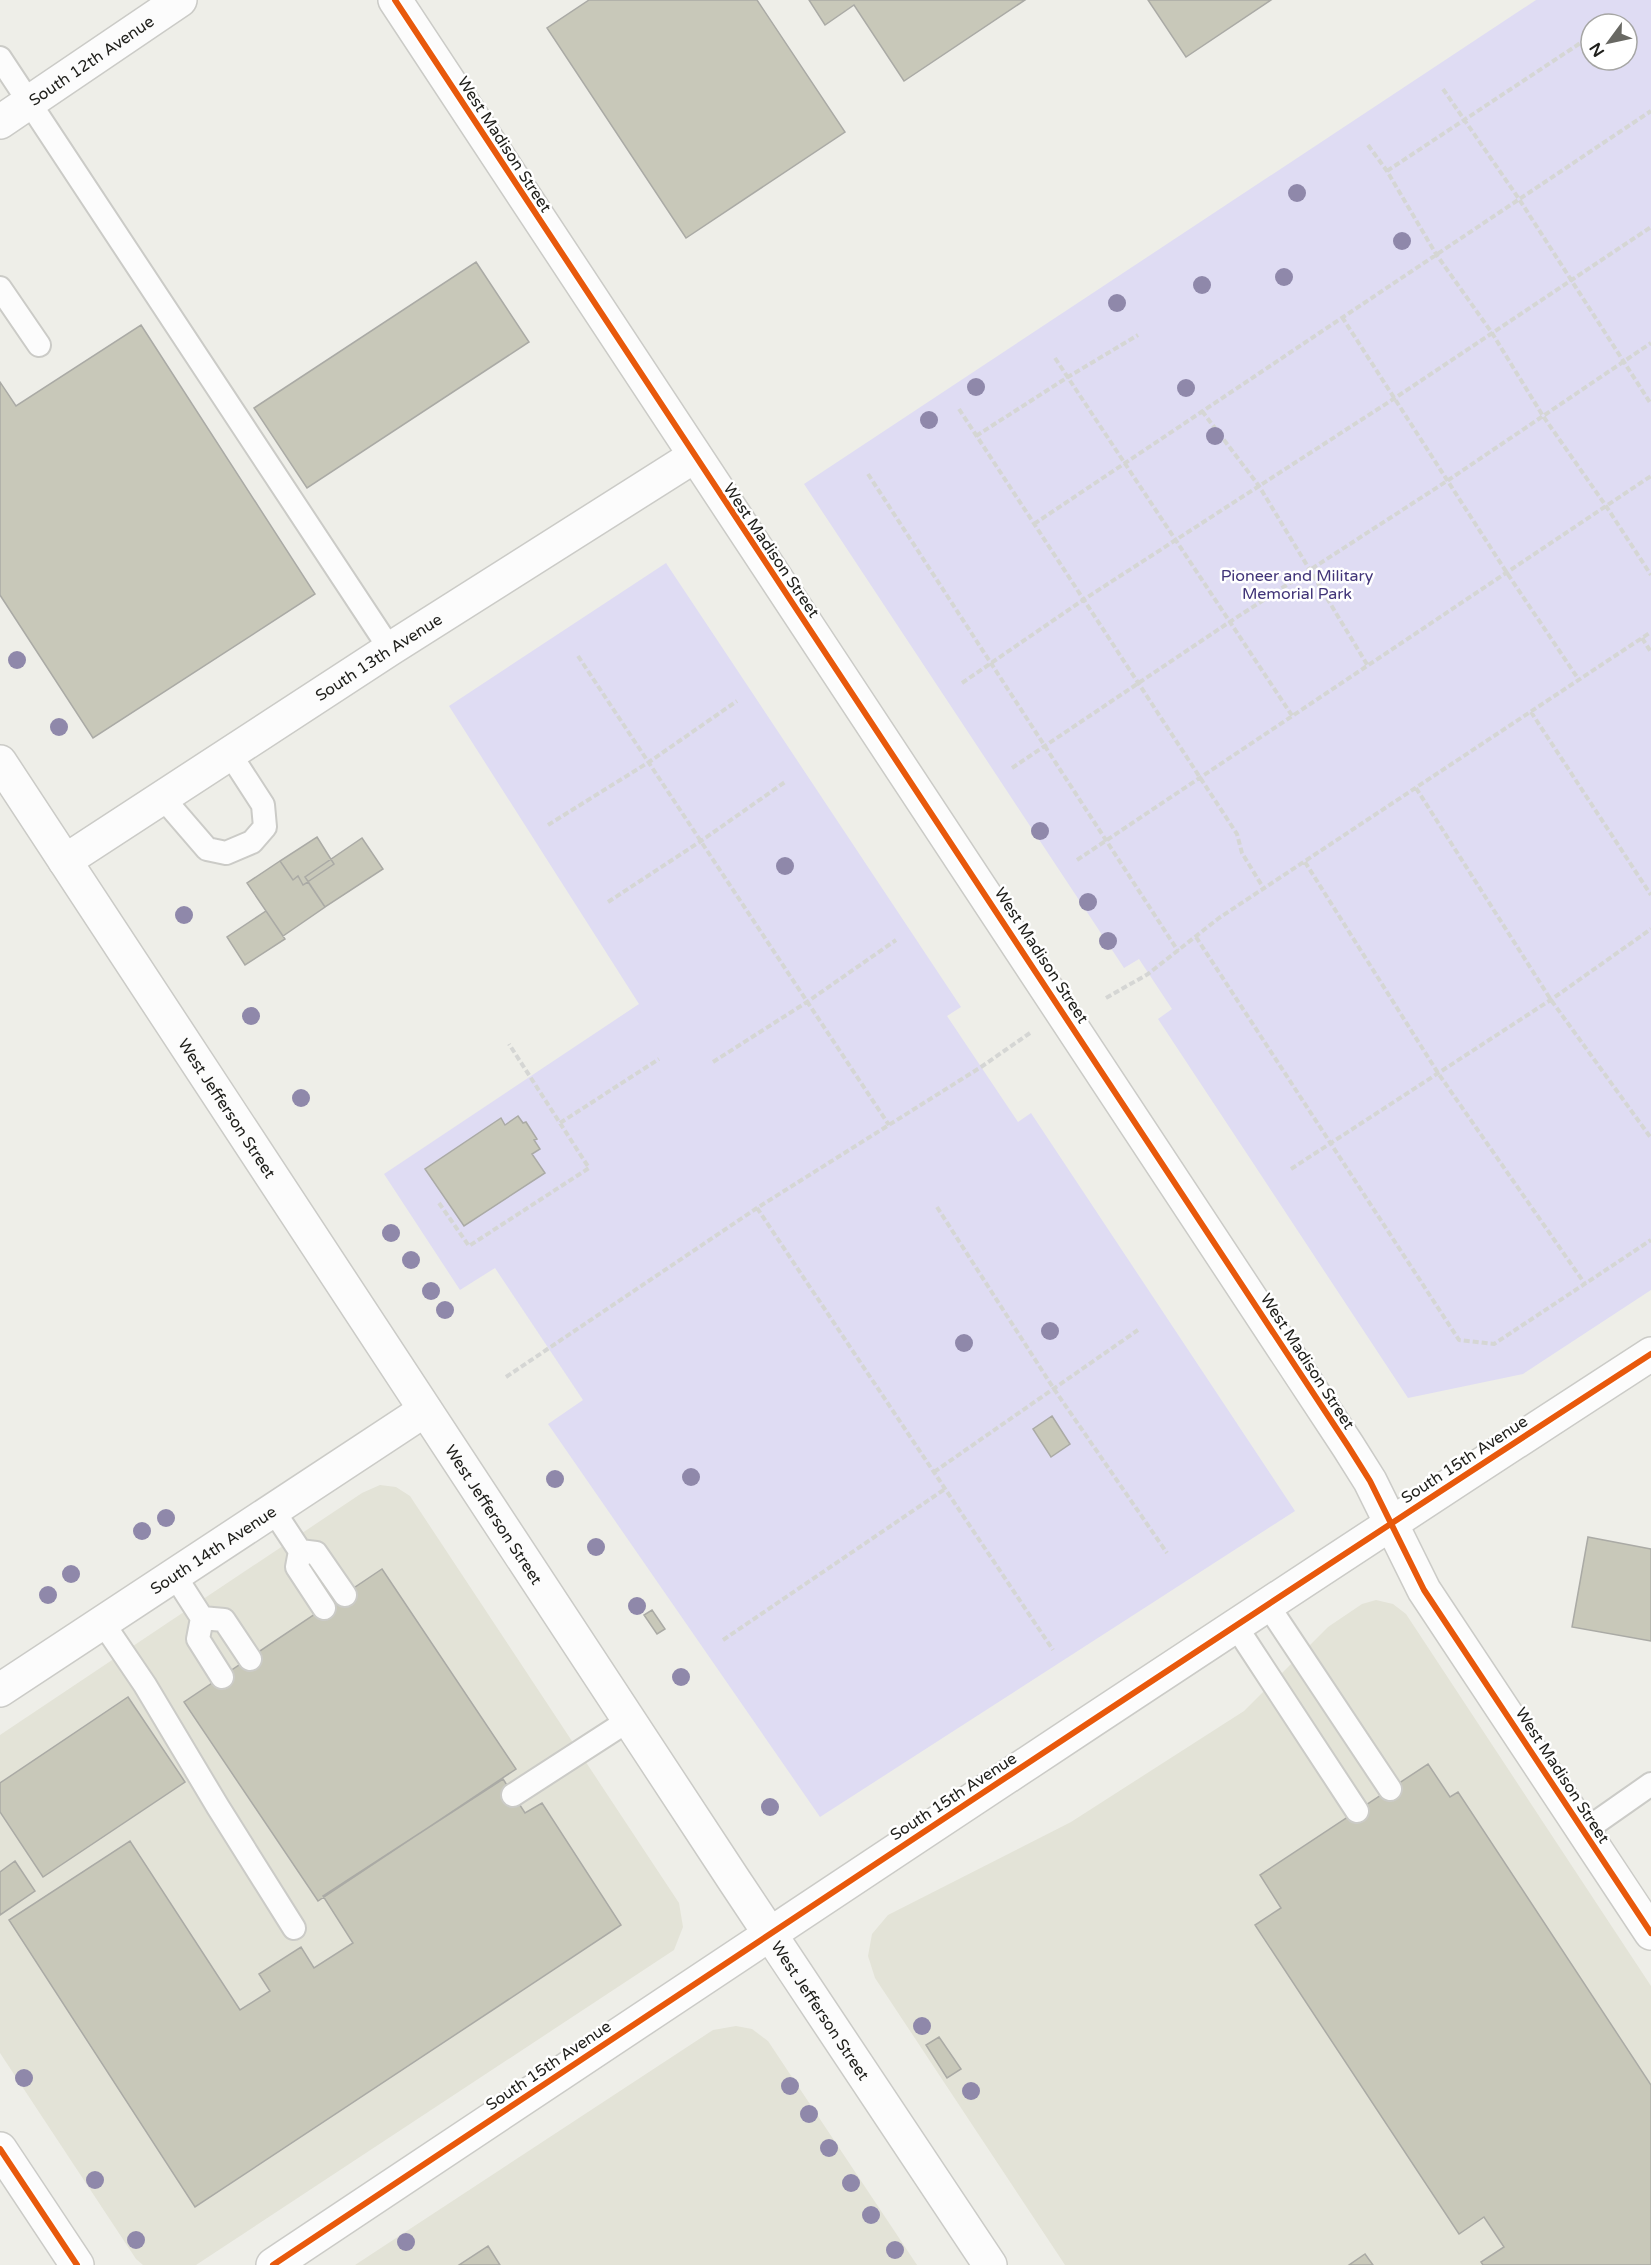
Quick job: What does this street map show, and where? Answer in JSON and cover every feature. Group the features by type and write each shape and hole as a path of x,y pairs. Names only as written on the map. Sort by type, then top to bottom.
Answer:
{"street":[{"name":"South 12th Avenue","path":"0,122 180,0"},
{"name":"West Madison Street","path":"394,0 1370,1481 1425,1590 1651,1934"},
{"name":"South 13th Avenue","path":"65,861 390,649 693,456"},
{"name":"West Jefferson Street","path":"0,762 628,1719 990,2265"},
{"name":"South 15th Avenue","path":"273,2265 1235,1625 1649,1359"},
{"name":"South 14th Avenue","path":"0,1690 425,1410"},
{"path":"0,2149 77,2265"}],"lane":[{"path":"0,58 390,649"},
{"path":"0,288 39,345"},
{"path":"163,798 207,849 226,853 252,842 265,827 263,805 230,754"},
{"path":"273,1510 300,1551 297,1567 324,1608"},
{"path":"300,1551 316,1553 345,1595"},
{"path":"175,1576 202,1618 198,1639 222,1677"},
{"path":"1267,1604 1390,1789"},
{"path":"202,1618 224,1620 250,1659"},
{"path":"103,1623 145,1685 294,1928"},
{"path":"1235,1625 1357,1811"},
{"path":"513,1795 628,1719"},
{"path":"1584,1831 1651,1784"}],"path":[{"path":"1387,171 1579,44"},
{"path":"1443,89 1519,199 1651,404"},
{"path":"1034,524 1651,111"},
{"path":"1368,145 1387,171 1436,254 1492,333 1543,416 1651,575"},
{"path":"962,683 1083,600 1395,398 1651,227"},
{"path":"1342,317 1579,680"},
{"path":"976,436 1138,335"},
{"path":"1012,768 1045,744 1447,481 1651,343"},
{"path":"1055,358 1293,717"},
{"path":"958,409 1237,834 1242,853 1264,889"},
{"path":"1202,411 1259,486 1368,666"},
{"path":"867,474 1178,951"},
{"path":"1077,860 1651,476"},
{"path":"1106,998 1148,974 1219,918 1651,632"},
{"path":"1642,638 1651,652"},
{"path":"578,656 889,1125"},
{"path":"548,825 649,762 737,701"},
{"path":"1531,712 1651,895"},
{"path":"608,902 701,841 784,782"},
{"path":"1416,788 1551,1000 1651,1138"},
{"path":"1305,862 1438,1073 1585,1284"},
{"path":"1292,1169 1551,1000 1651,929"},
{"path":"1196,937 1459,1340 1494,1344 1651,1240"},
{"path":"713,1062 807,1002 896,940"},
{"path":"506,1377 757,1208 981,1067 1062,1011"},
{"path":"439,1203 469,1246 589,1168 509,1044"},
{"path":"560,1124 659,1059"},
{"path":"937,1207 1054,1389 1167,1553"},
{"path":"757,1208 1053,1650"},
{"path":"934,1473 1138,1330"},
{"path":"723,1640 945,1489"}],"shaded area":[{"path":"380,1485 396,1487 410,1496 679,1903 683,1927 674,1950 196,2265 143,2265 136,2259 0,2053 0,1735 362,1493"},
{"path":"1376,1600 1393,1604 1406,1614 1651,1986 1651,2265 1065,2265 875,1978 868,1956 872,1934 888,1915 1071,1822 1244,1711 1328,1627 1362,1604"},
{"path":"736,2026 752,2029 768,2041 917,2265 355,2265 713,2030"}],"green space":[{"name":"Pioneer and Military Memorial Park","path":"1536,0 1651,0 1651,1290 1523,1374 1408,1398 1158,1019 1172,1009 1139,959 1124,968 804,484"},
{"path":"666,563 961,1007 947,1016 1018,1122 1031,1113 1295,1511 820,1817 548,1424 583,1400 495,1268 460,1290 384,1174 639,1004 449,706"}],"building":[{"path":"589,0 757,0 845,132 686,238 547,28"},
{"path":"809,0 1025,0 904,81 854,5 825,25"},
{"path":"1148,0 1271,0 1186,57"},
{"path":"476,262 529,342 307,488 254,408"},
{"path":"141,325 315,594 93,738 0,595 0,382 16,406"},
{"path":"317,837 334,864 303,885 298,876 293,880 280,861"},
{"path":"362,838 383,869 325,907 305,877"},
{"path":"280,861 293,880 298,876 303,885 308,882 325,907 283,936 247,883"},
{"path":"266,911 285,939 245,965 227,937"},
{"path":"518,1116 523,1123 526,1122 537,1139 534,1140 540,1149 532,1154 545,1173 464,1226 425,1169 501,1118 505,1125"},
{"path":"1052,1416 1070,1444 1051,1457 1033,1429"},
{"path":"1588,1537 1651,1549 1651,1641 1572,1627"},
{"path":"382,1569 516,1769 318,1901 184,1702"},
{"path":"652,1610 665,1629 657,1634 644,1615"},
{"path":"128,1697 185,1782 43,1877 0,1812 0,1783"},
{"path":"1428,1764 1450,1797 1458,1792 1651,2085 1651,2265 1483,2265 1481,2262 1504,2247 1484,2217 1459,2234 1255,1925 1281,1908 1260,1875"},
{"path":"503,1779 525,1813 542,1803 621,1925 195,2207 9,1920 130,1841 240,2010 270,1991 259,1974 301,1947 314,1968 353,1943 323,1896"},
{"path":"15,1861 35,1891 0,1915 0,1872"},
{"path":"939,2037 961,2069 947,2078 926,2045"},
{"path":"488,2246 500,2265 459,2265"},
{"path":"1365,2254 1373,2265 1349,2265"}],"cycle path":[{"path":"395,0 1348,1446 1370,1481 1424,1590 1651,1933"},
{"path":"273,2265 788,1922 1651,1354"},
{"path":"0,2149 77,2265"}]}
